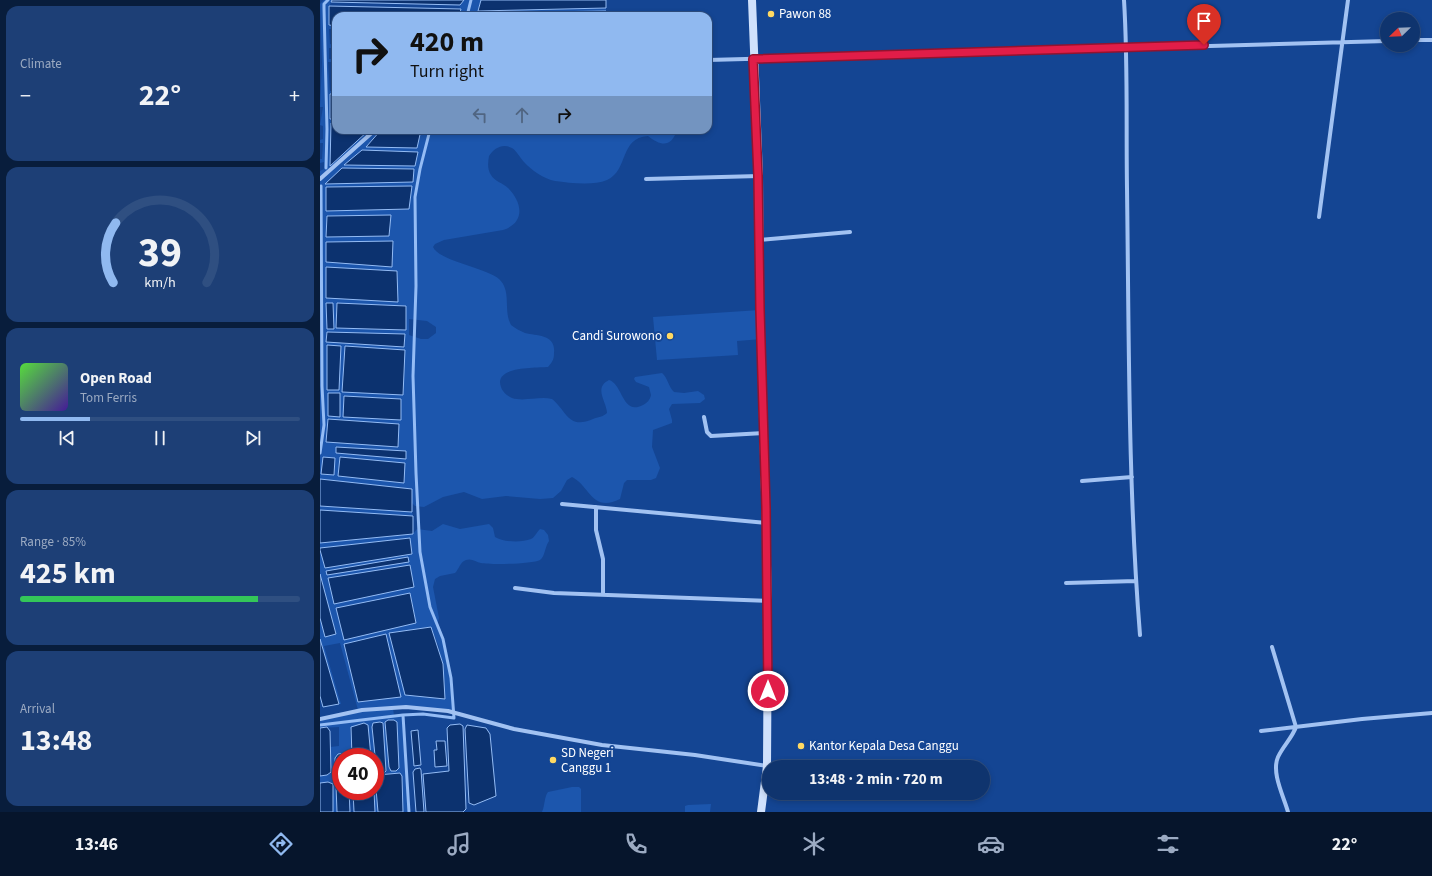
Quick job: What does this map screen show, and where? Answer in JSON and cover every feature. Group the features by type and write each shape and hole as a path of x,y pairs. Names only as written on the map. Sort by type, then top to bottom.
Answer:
{"street":[{"path":"752,0 767,523 767,760"},
{"path":"1124,0 1127,48 1128,276 1132,477 1136,581 1140,635"},
{"path":"1319,217 1341,41 1348,0"},
{"path":"1420,40 1432,40"},
{"path":"712,60 1380,41"},
{"path":"320,179 371,134"},
{"path":"646,180 758,176"},
{"path":"759,240 850,232"},
{"path":"704,417 707,432 711,436 764,433"},
{"path":"1082,481 1132,477"},
{"path":"562,504 767,523"},
{"path":"596,507 596,530 603,559 603,595"},
{"path":"1066,583 1136,581"},
{"path":"515,588 554,593 768,601"},
{"path":"1272,647 1296,727 1279,756 1276,768 1288,812"},
{"path":"320,719 362,710 406,707 448,711 514,729 602,745 695,755 762,765"},
{"path":"1261,731 1432,713"},
{"path":"761,812 763,800"}],"shaded area":[{"path":"324,0 332,0 329,7 329,25 332,25 332,29 329,29 330,44 332,44 332,48 329,48 329,59 332,59 332,62 328,62 330,91 332,91 332,94 330,94 332,123 330,166 365,134 377,134 366,146 417,148 420,134 676,134 672,140 665,144 657,142 648,136 639,138 632,142 619,169 614,175 607,180 595,183 574,183 551,180 538,174 530,168 512,148 505,146 499,147 489,156 489,170 492,177 508,188 517,200 519,212 515,223 503,230 444,240 435,244 433,247 437,252 444,256 484,271 499,279 505,289 511,325 525,333 545,337 552,342 554,347 554,357 548,367 526,368 503,375 500,380 501,387 510,397 517,399 552,399 573,421 585,422 607,413 601,391 604,383 609,380 614,383 627,403 636,407 646,403 651,395 649,387 636,382 634,379 635,377 662,373 666,377 674,392 684,393 698,391 704,395 705,399 700,403 672,404 669,409 672,423 653,430 652,447 660,468 656,478 651,480 627,480 624,483 620,499 603,503 592,497 578,481 572,477 567,480 561,491 553,498 540,499 506,496 482,499 464,492 443,497 424,507 415,506 412,503 412,489 320,479 320,171 324,169 324,162 320,163 320,159 322,159 323,143 320,143 320,140 323,139 323,126 320,125 323,107 320,107 322,63 320,4","holes":["362,150 418,153 345,165","411,186 409,209 326,211 326,187","391,215 389,236 326,237 327,216","337,303 406,306 406,330 336,328","409,319 427,321 436,327 436,333 428,339 421,339 409,335","327,332 405,334 326,342","327,345 341,346 339,390 327,389","344,396 401,399 344,417","328,419 398,424 398,447","337,447 406,451 406,459 336,453","340,458 404,463 404,483 338,476"]},
{"path":"332,0 464,0 460,5 331,2"},
{"path":"464,0 481,0 478,11 606,8 606,11 459,12 460,5"},
{"path":"481,0 606,0 606,8 478,11"},
{"path":"329,6 461,9 460,12 332,12 332,25 329,25"},
{"path":"606,11 606,12 542,12"},
{"path":"330,94 332,94 332,119 330,119"},
{"path":"331,123 332,134 365,134 330,166"},
{"path":"377,134 420,134 417,148 366,147"},
{"path":"362,150 418,152 415,166 344,165"},
{"path":"342,168 414,169 413,182 325,184"},
{"path":"412,186 409,209 326,211 326,187"},
{"path":"391,215 389,236 326,237 327,216"},
{"path":"393,241 392,267 326,262 326,242"},
{"path":"326,267 397,271 398,302 326,298"},
{"path":"326,303 333,303 334,329 327,329"},
{"path":"337,303 406,306 406,330 336,328"},
{"path":"760,310 762,339 737,341 738,355 657,360 653,317"},
{"path":"327,332 405,334 404,347 326,342"},
{"path":"327,345 341,346 339,390 327,390"},
{"path":"345,346 405,350 403,395 342,392"},
{"path":"328,393 340,393 340,417 328,416"},
{"path":"344,396 401,399 401,420 343,417"},
{"path":"328,419 399,424 398,447 326,442"},
{"path":"336,447 406,451 406,459 336,453"},
{"path":"323,457 335,458 334,475 321,474"},
{"path":"340,457 405,463 404,483 338,476"},
{"path":"320,479 412,489 412,512 320,506"},
{"path":"320,506 412,512 413,516 320,510"},
{"path":"320,510 413,516 413,534 320,543"},
{"path":"443,524 460,529 489,524 493,528 495,537 498,539 507,541 527,540 532,538 540,529 544,530 548,535 549,541 542,559 540,560 521,563 493,564 468,560 462,562 455,573 440,576 435,579 433,587 439,618 437,625 443,639 451,678 454,712 393,708 394,716 403,715 409,812 403,812 402,776 384,776 384,771 386,771 382,722 372,727 374,748 370,748 368,725 350,729 351,748 332,748 332,784 328,782 320,783 320,776 327,775 331,772 330,747 339,746 339,727 320,728 320,719 358,710 340,643 324,646 341,704 339,704 320,639 320,618 325,636 336,634 320,574 320,550 325,568 412,554 410,538 320,548 320,543 413,534 417,529 432,531","holes":["410,593 416,623 387,629","431,627 439,647 445,686","344,644 400,696 358,702"]},
{"path":"410,538 412,554 325,568 320,550 320,548"},
{"path":"408,557 409,562 327,575 326,571"},
{"path":"410,565 414,587 334,604 328,578"},
{"path":"320,574 336,634 325,637 320,618"},
{"path":"410,593 416,623 344,640 336,608"},
{"path":"431,627 443,664 445,699 405,695 389,633"},
{"path":"386,634 401,697 358,702 344,644"},
{"path":"320,639 339,704 323,707 320,696"},
{"path":"388,720 394,720 397,722 399,768 396,771 391,771 389,767 385,722"},
{"path":"364,723 368,725 370,748 352,748 351,727"},
{"path":"373,723 383,723 386,771 384,773 384,748 374,748"},
{"path":"460,724 463,726 466,809 463,812 426,812 423,774 449,771 447,728 450,725"},
{"path":"467,725 486,728 490,734 496,796 474,805 469,803 465,729"},
{"path":"327,727 330,731 331,772 327,775 320,776 320,728"},
{"path":"418,730 421,765 414,766 411,731"},
{"path":"436,741 445,741 447,766 435,767 434,750 437,750"},
{"path":"420,768 424,812 416,812 413,772 415,769"},
{"path":"400,773 402,776 403,812 378,812 377,800 384,800 384,774"},
{"path":"328,782 332,784 333,812 320,812 320,783"},
{"path":"579,787 581,789 581,812 542,812 548,792"},
{"path":"333,800 337,800 337,812 333,812"},
{"path":"337,800 349,800 350,812 337,812"},
{"path":"353,800 374,800 375,812 354,812"},
{"path":"374,800 377,800 378,812 375,812"},
{"path":"711,804 710,812 685,812 685,806 688,805"}],"waterway":[{"path":"326,168 327,129 324,4 328,0"},
{"path":"468,12 471,0"},
{"path":"320,725 403,715 423,714 454,718 451,678 443,639 430,607 420,552 416,473 413,376 416,286 415,197 429,134"},
{"path":"320,453 324,425 322,386 321,186"},
{"path":"403,715 409,812"}],"place":[{"name":"Pawon 88","path":"771,14"},
{"name":"Candi Surowono","path":"670,336"},
{"name":"Kantor Kepala Desa Canggu","path":"801,746"},
{"name":"SD Negeri Canggu 1","path":"553,760"}],"route":[{"path":"768,691 768,601 764,417 760,310 758,176 753,59 1204,45"}]}
